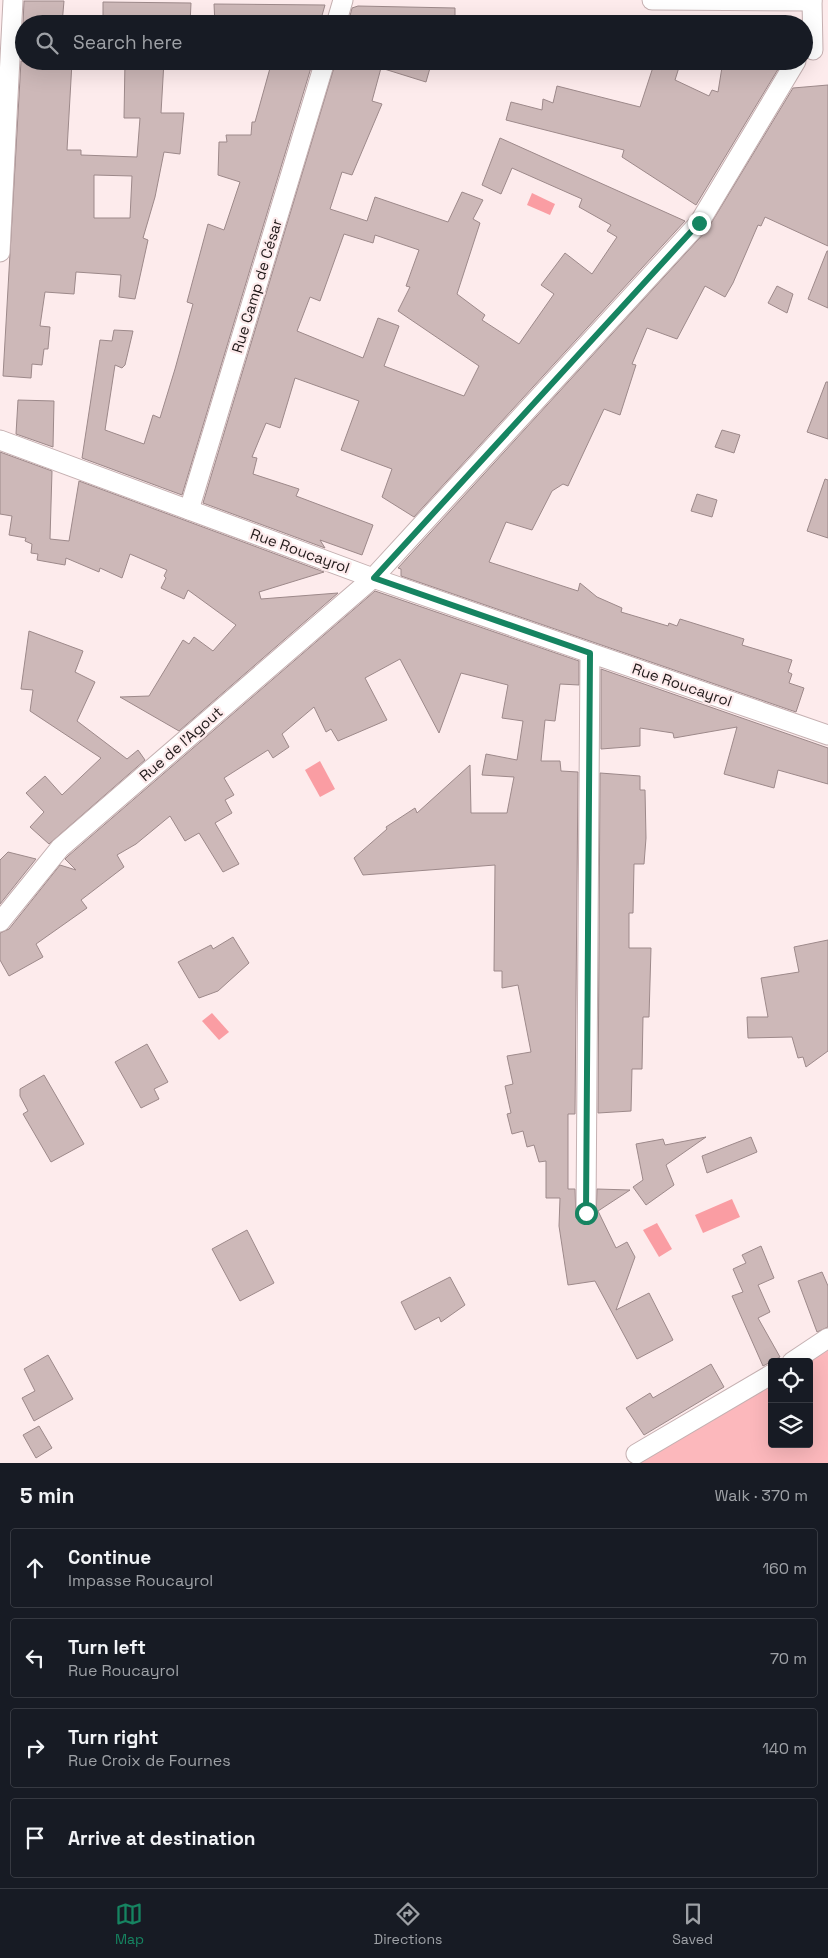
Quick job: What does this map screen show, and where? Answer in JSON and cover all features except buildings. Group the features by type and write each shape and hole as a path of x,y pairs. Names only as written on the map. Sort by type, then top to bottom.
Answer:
{"street":[{"path":"0,252 13,0"},
{"path":"339,15 344,0"},
{"path":"652,0 812,1 813,15"},
{"path":"813,19 815,54"},
{"name":"Rue Camp de César","path":"189,510 322,70"},
{"name":"Rue de l'Agout","path":"0,922 60,848 374,578 699,223 791,70"},
{"name":"Rue Roucayrol","path":"0,440 374,578 828,735"},
{"path":"586,1213 590,653"},
{"path":"798,1358 828,1338"},
{"path":"636,1454 768,1376"}],"shaded area":[{"path":"532,193 555,204 550,215 527,205"},
{"path":"320,761 335,789 320,797 305,770"},
{"path":"212,1013 229,1032 219,1040 202,1021"},
{"path":"732,1199 740,1217 703,1233 695,1215"},
{"path":"657,1223 672,1249 659,1257 643,1230"},
{"path":"825,1350 828,1350 828,1463 636,1463 768,1383 768,1448 813,1448 813,1359"}],"route":[{"path":"586,1213 590,653 374,578 685,241 699,223"}]}
